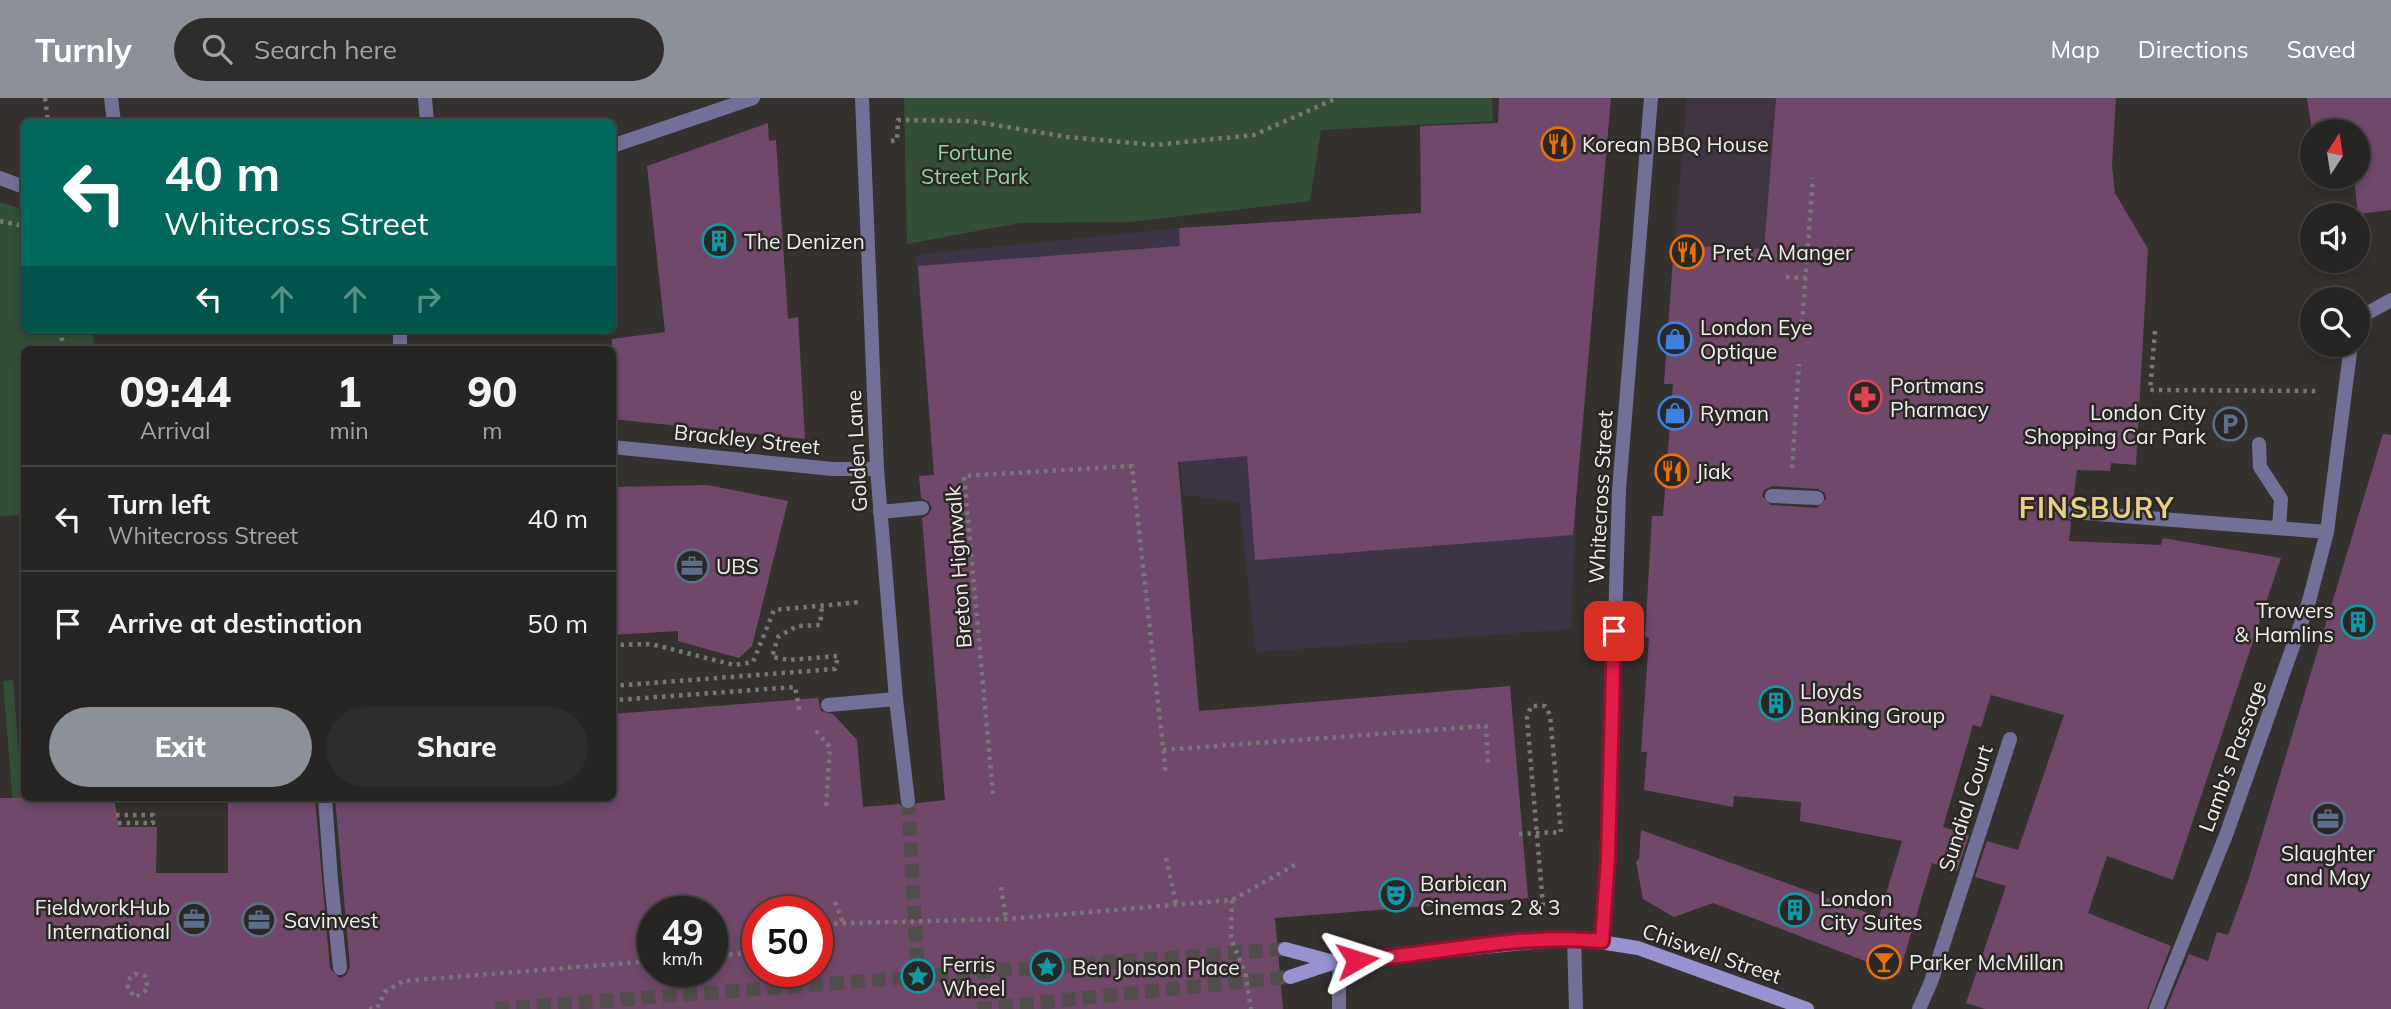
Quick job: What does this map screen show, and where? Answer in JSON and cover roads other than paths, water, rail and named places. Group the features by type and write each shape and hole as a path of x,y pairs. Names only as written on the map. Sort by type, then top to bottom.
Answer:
{"main road":[{"name":"Chiswell Street","path":"1337,962 1574,938 1638,947 1807,1009"},
{"path":"1285,949 1337,962"},
{"path":"1290,977 1337,962"}],"street":[{"path":"111,98 114,119"},
{"path":"425,98 427,119"},
{"path":"616,145 753,98"},
{"name":"Golden Lane","path":"862,98 877,469 896,699 908,801"},
{"name":"Whitecross Street","path":"1602,941 1608,858 1619,490 1651,98"},
{"path":"0,178 21,186"},
{"path":"2370,311 2391,300"},
{"name":"Lamb's Passage","path":"2156,1009 2231,822 2309,601 2327,532 2350,357"},
{"path":"2259,444 2260,467 2281,499 2279,528"},
{"name":"Brackley Street","path":"616,447 833,469 877,469"},
{"path":"1772,496 1817,498"},
{"path":"880,512 922,508"},
{"path":"2072,512 2327,532"},
{"path":"828,705 896,699"},
{"name":"Sundial Court","path":"1919,1009 1931,982 2010,739"},
{"path":"325,801 340,968"},
{"path":"1574,938 1576,1009"},
{"path":"1337,962 1339,1009"}],"tunnel":[{"path":"908,801 918,977"},
{"path":"495,1009 1285,949"},
{"path":"978,1009 1290,977"}],"place":[{"name":"Korean BBQ House","path":"1558,144"},
{"name":"The Denizen","path":"719,241"},
{"name":"Pret A Manger","path":"1687,252"},
{"name":"London Eye Optique","path":"1675,339"},
{"name":"Portmans Pharmacy","path":"1865,397"},
{"name":"Ryman","path":"1675,413"},
{"name":"London City Shopping Car Park","path":"2230,424"},
{"name":"Jiak","path":"1672,471"},
{"name":"UBS","path":"692,566"},
{"name":"Trowers & Hamlins","path":"2358,622"},
{"name":"Lloyds Banking Group","path":"1776,703"},
{"name":"Slaughter and May","path":"2328,819"},
{"name":"Barbican Cinemas 2 & 3","path":"1396,895"},
{"name":"London City Suites","path":"1795,910"},
{"name":"FieldworkHub International","path":"194,919"},
{"name":"Savinvest","path":"259,920"},
{"name":"Parker McMillan","path":"1884,962"},
{"name":"Ben Jonson Place","path":"1047,967"},
{"name":"Ferris Wheel","path":"918,976"}],"district":[{"name":"FINSBURY","path":"2097,507"}],"park label":[{"name":"Fortune Street Park","path":"975,164"}]}
